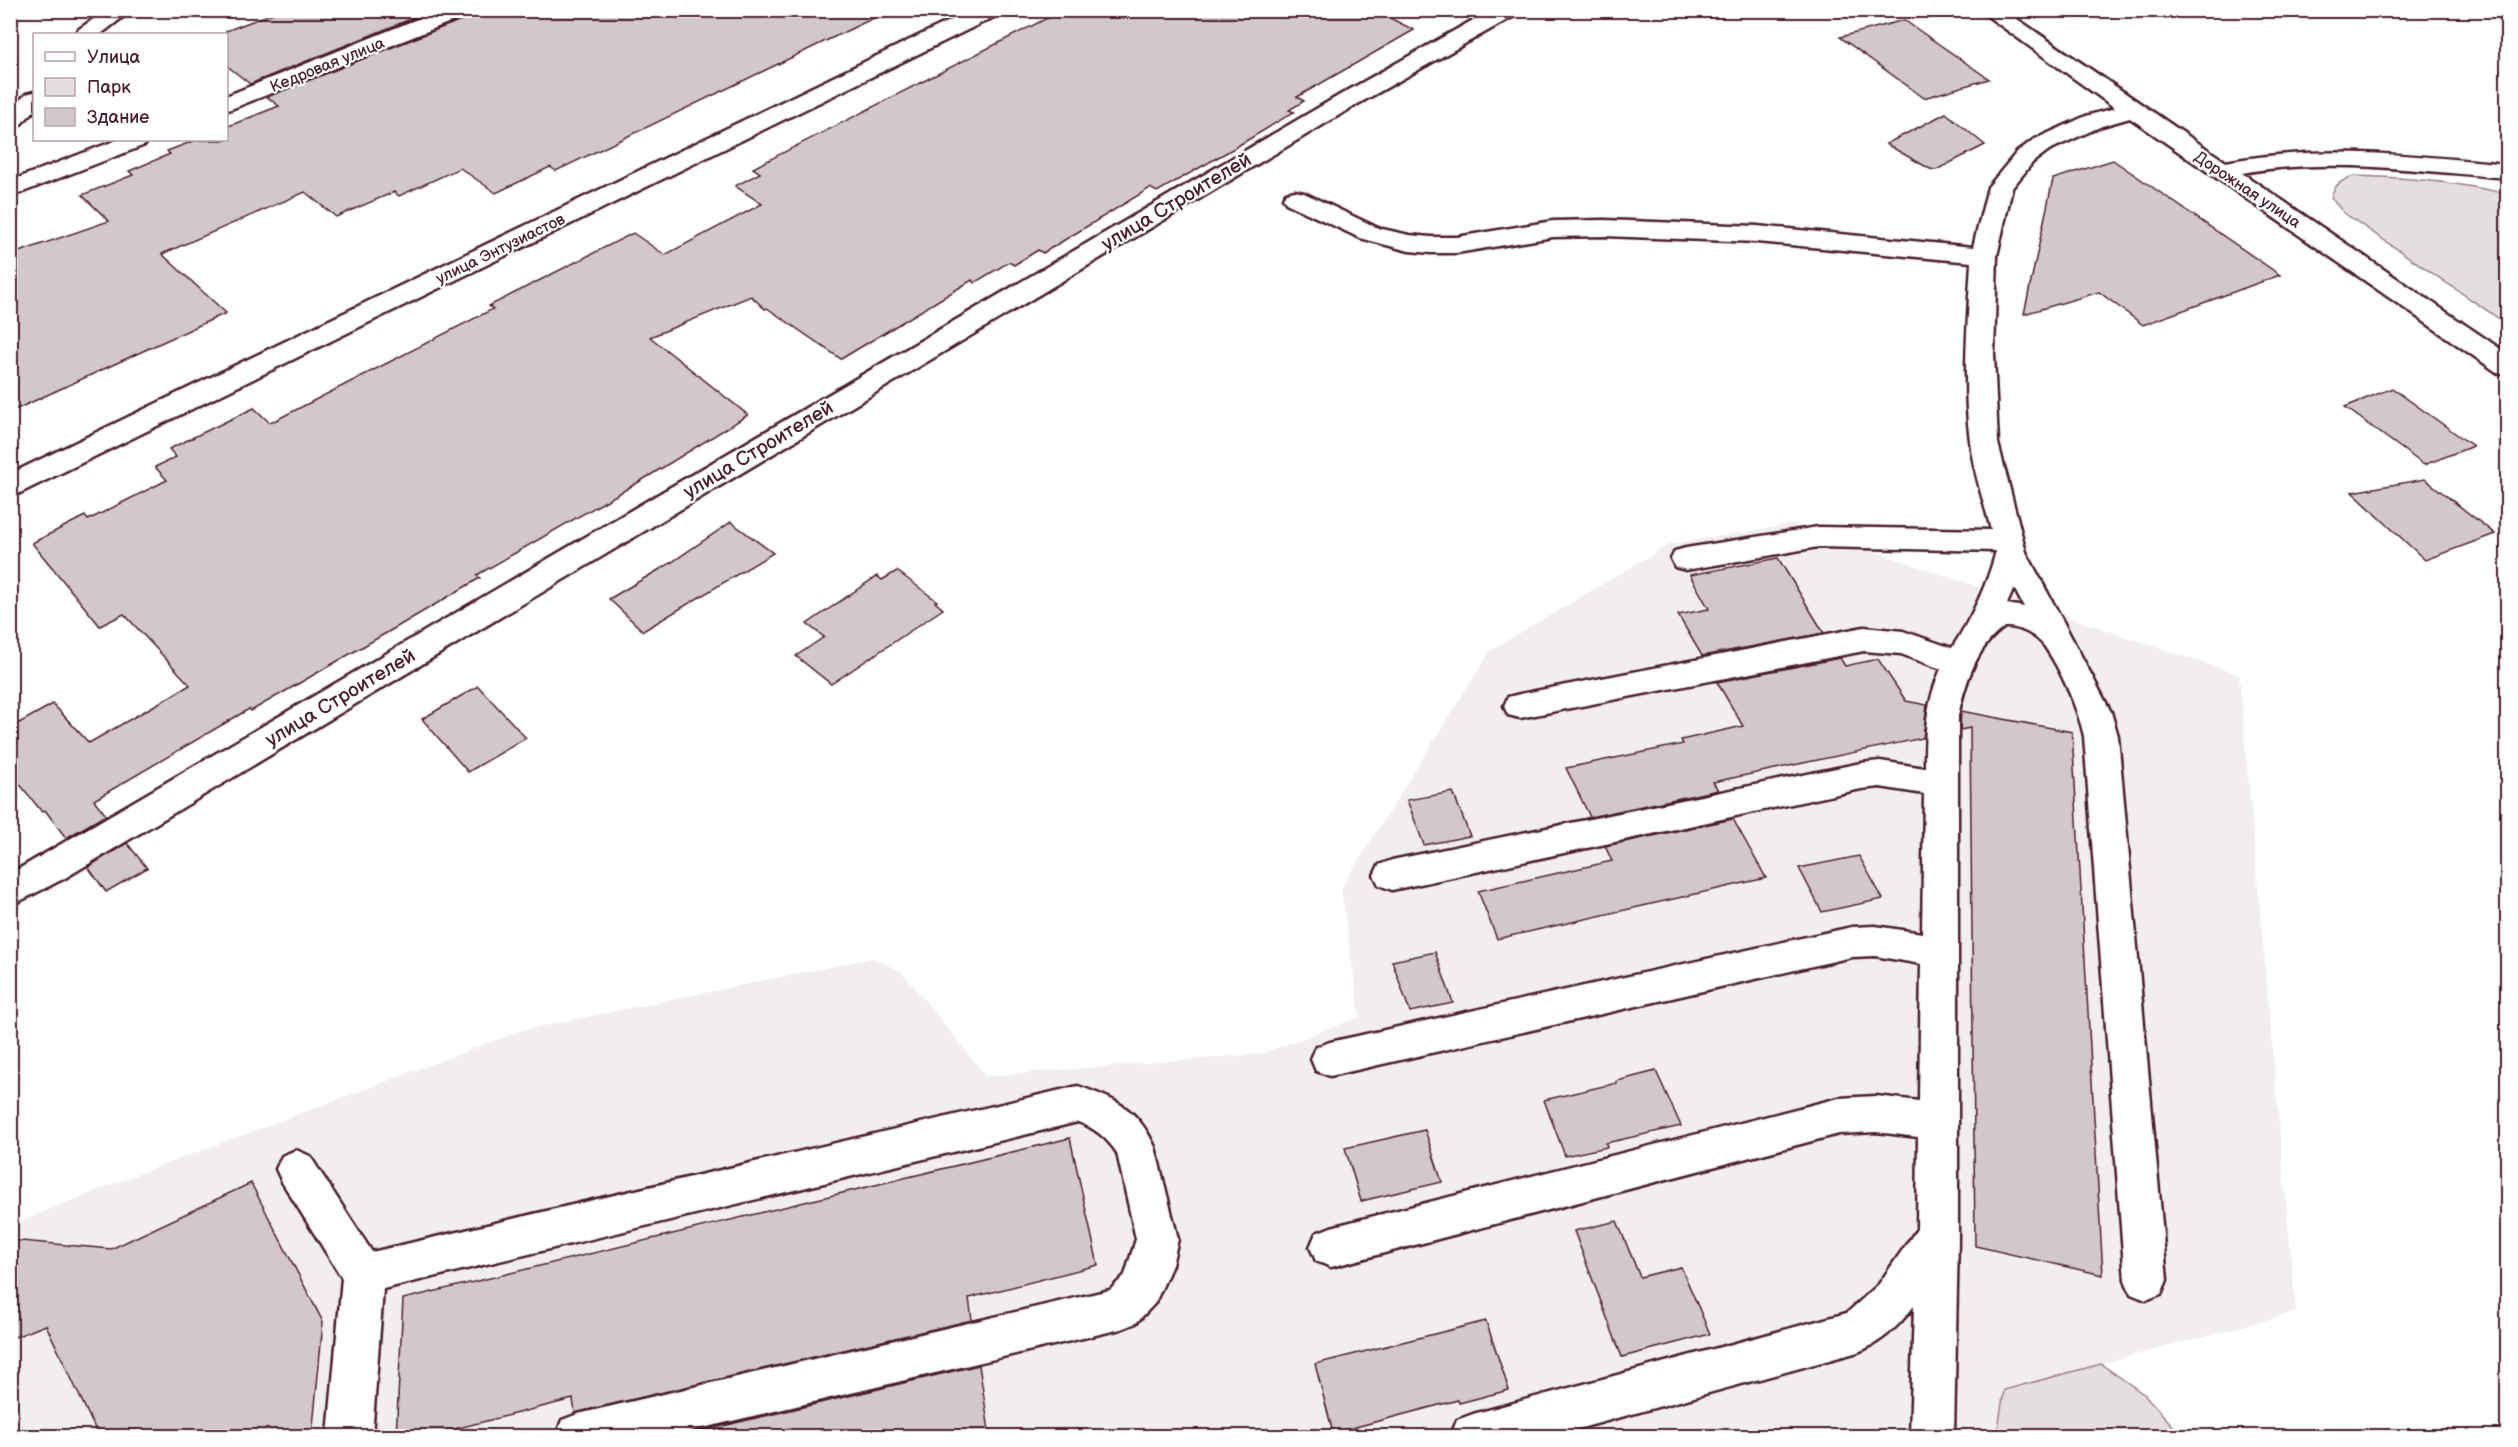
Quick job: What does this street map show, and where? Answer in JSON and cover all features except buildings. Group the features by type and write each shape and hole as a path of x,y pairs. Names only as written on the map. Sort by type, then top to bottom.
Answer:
{"street":[{"path":"88,33 122,10"},
{"name":"Кедровая улица","path":"228,103 460,10"},
{"name":"улица Энтузиастов","path":"10,486 990,10"},
{"name":"улица Строителей","path":"10,891 94,844 1348,100 1508,10"},
{"name":"Дорожная улица","path":"1989,10 2508,367"},
{"path":"10,122 33,100"},
{"path":"2132,110 2066,132 2041,145 2025,157 2000,187 1984,256 1980,354 1984,443 2010,546 2095,712 2101,736 2146,1280"},
{"path":"10,190 135,141"},
{"path":"2220,170 2256,161 2341,159 2508,171"},
{"path":"1295,198 1369,233 1409,243 1431,245 1457,245 1553,229 1604,228 1757,234 1984,256"},
{"path":"1686,559 1818,537 2010,546"},
{"path":"1932,1437 1937,1233 1942,716 1947,692 1959,663 1980,630 1999,588 2010,546"},
{"path":"1980,630 2000,616 2020,617 2041,625 2061,644"},
{"path":"1520,706 1864,639 1903,643 1959,663"},
{"path":"1392,875 1861,776 1880,774 1942,784"},
{"path":"1330,1059 1852,942 1875,941 1940,951"},
{"path":"363,1274 1078,1104 1104,1113 1124,1130 1135,1148 1157,1239 1151,1265 1140,1289 1120,1308 578,1437"},
{"path":"1331,1246 1839,1116 1864,1112 1887,1113 1938,1122"},
{"path":"296,1169 363,1274 350,1437"},
{"path":"1473,1437 1858,1330 1883,1312 1912,1276 1937,1233"}],"shaded area":[{"path":"1793,524 2239,675 2296,1312 2004,1390 1997,1436 11,1436 11,1225 136,1175 523,1030 873,958 902,972 986,1076 1261,1054 1360,1017 1341,888 1491,650 1670,544"}],"green space":[{"path":"2353,176 2431,181 2507,194 2507,324 2344,213 2331,198 2334,189 2339,184"},
{"path":"2101,1364 2145,1395 2182,1436 1997,1436 2004,1390"}]}
